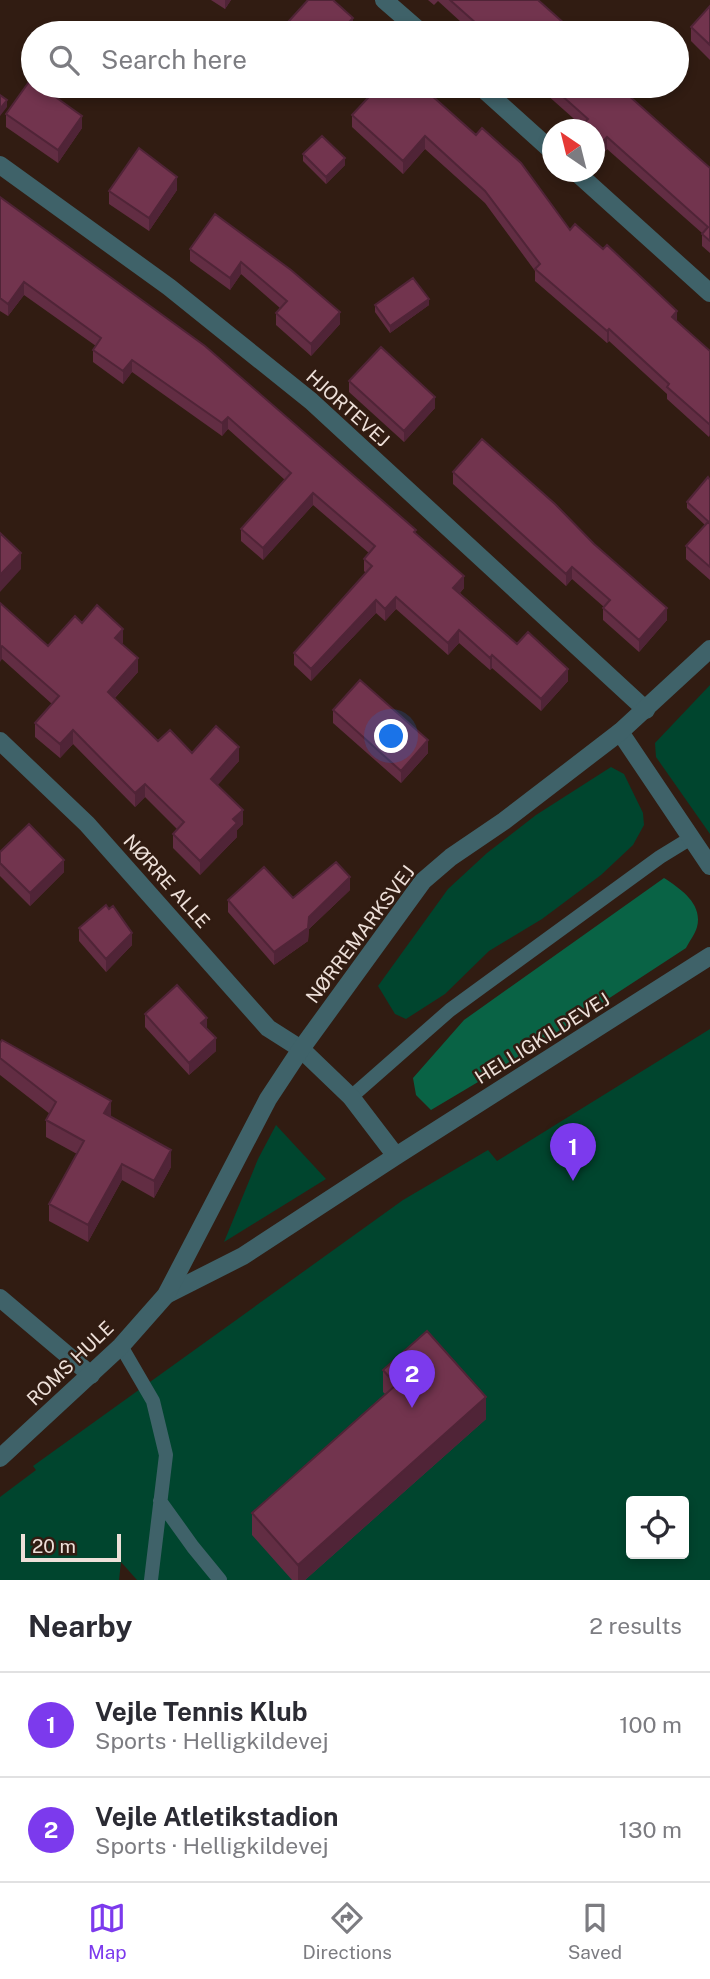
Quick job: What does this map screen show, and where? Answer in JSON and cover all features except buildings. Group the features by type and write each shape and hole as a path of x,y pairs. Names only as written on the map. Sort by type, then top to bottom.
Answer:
{"street":[{"path":"384,0 408,21"},
{"path":"493,98 542,142"},
{"name":"HJORTEVEJ","path":"0,164 169,287 311,401 646,710"},
{"path":"587,182 710,293"},
{"name":"NØRREMARKSVEJ","path":"166,1295 268,1100 301,1049 423,881 451,857 504,821 620,732 710,649"},
{"path":"620,732 710,866"},
{"name":"NØRRE ALLE","path":"0,741 87,824 268,1028 301,1049"},
{"name":"HELLIGKILDEVEJ","path":"166,1295 243,1256 710,956"},
{"path":"301,1049 351,1097 396,1156"},
{"name":"ROMS HULE","path":"0,1458 121,1346 166,1295"},
{"path":"0,1298 91,1375"}],"lane":[{"path":"351,1097 450,1010 660,857 691,838"},
{"path":"121,1346 153,1401 166,1455 151,1580"},
{"path":"160,1501 220,1580"}],"green space":[{"path":"710,685 710,834 656,757 655,743"},
{"path":"611,767 624,774 643,813 644,825 633,845 601,875 542,919 489,951 445,994 406,1019 395,1014 378,986 448,889 487,853 536,815"},
{"path":"664,878 689,898 697,911 697,927 686,948 510,1063 431,1110 416,1095 413,1078 464,1020"},
{"path":"710,1029 710,1580 137,1580 121,1562 119,1580 0,1580 0,1497 36,1470 33,1466 403,1200 488,1150 497,1161"},
{"path":"276,1125 326,1179 224,1242 258,1159"}],"place":[{"name":"Vejle Tennis Klub","path":"573,1181"},
{"name":"Vejle Atletikstadion","path":"412,1408"}]}
